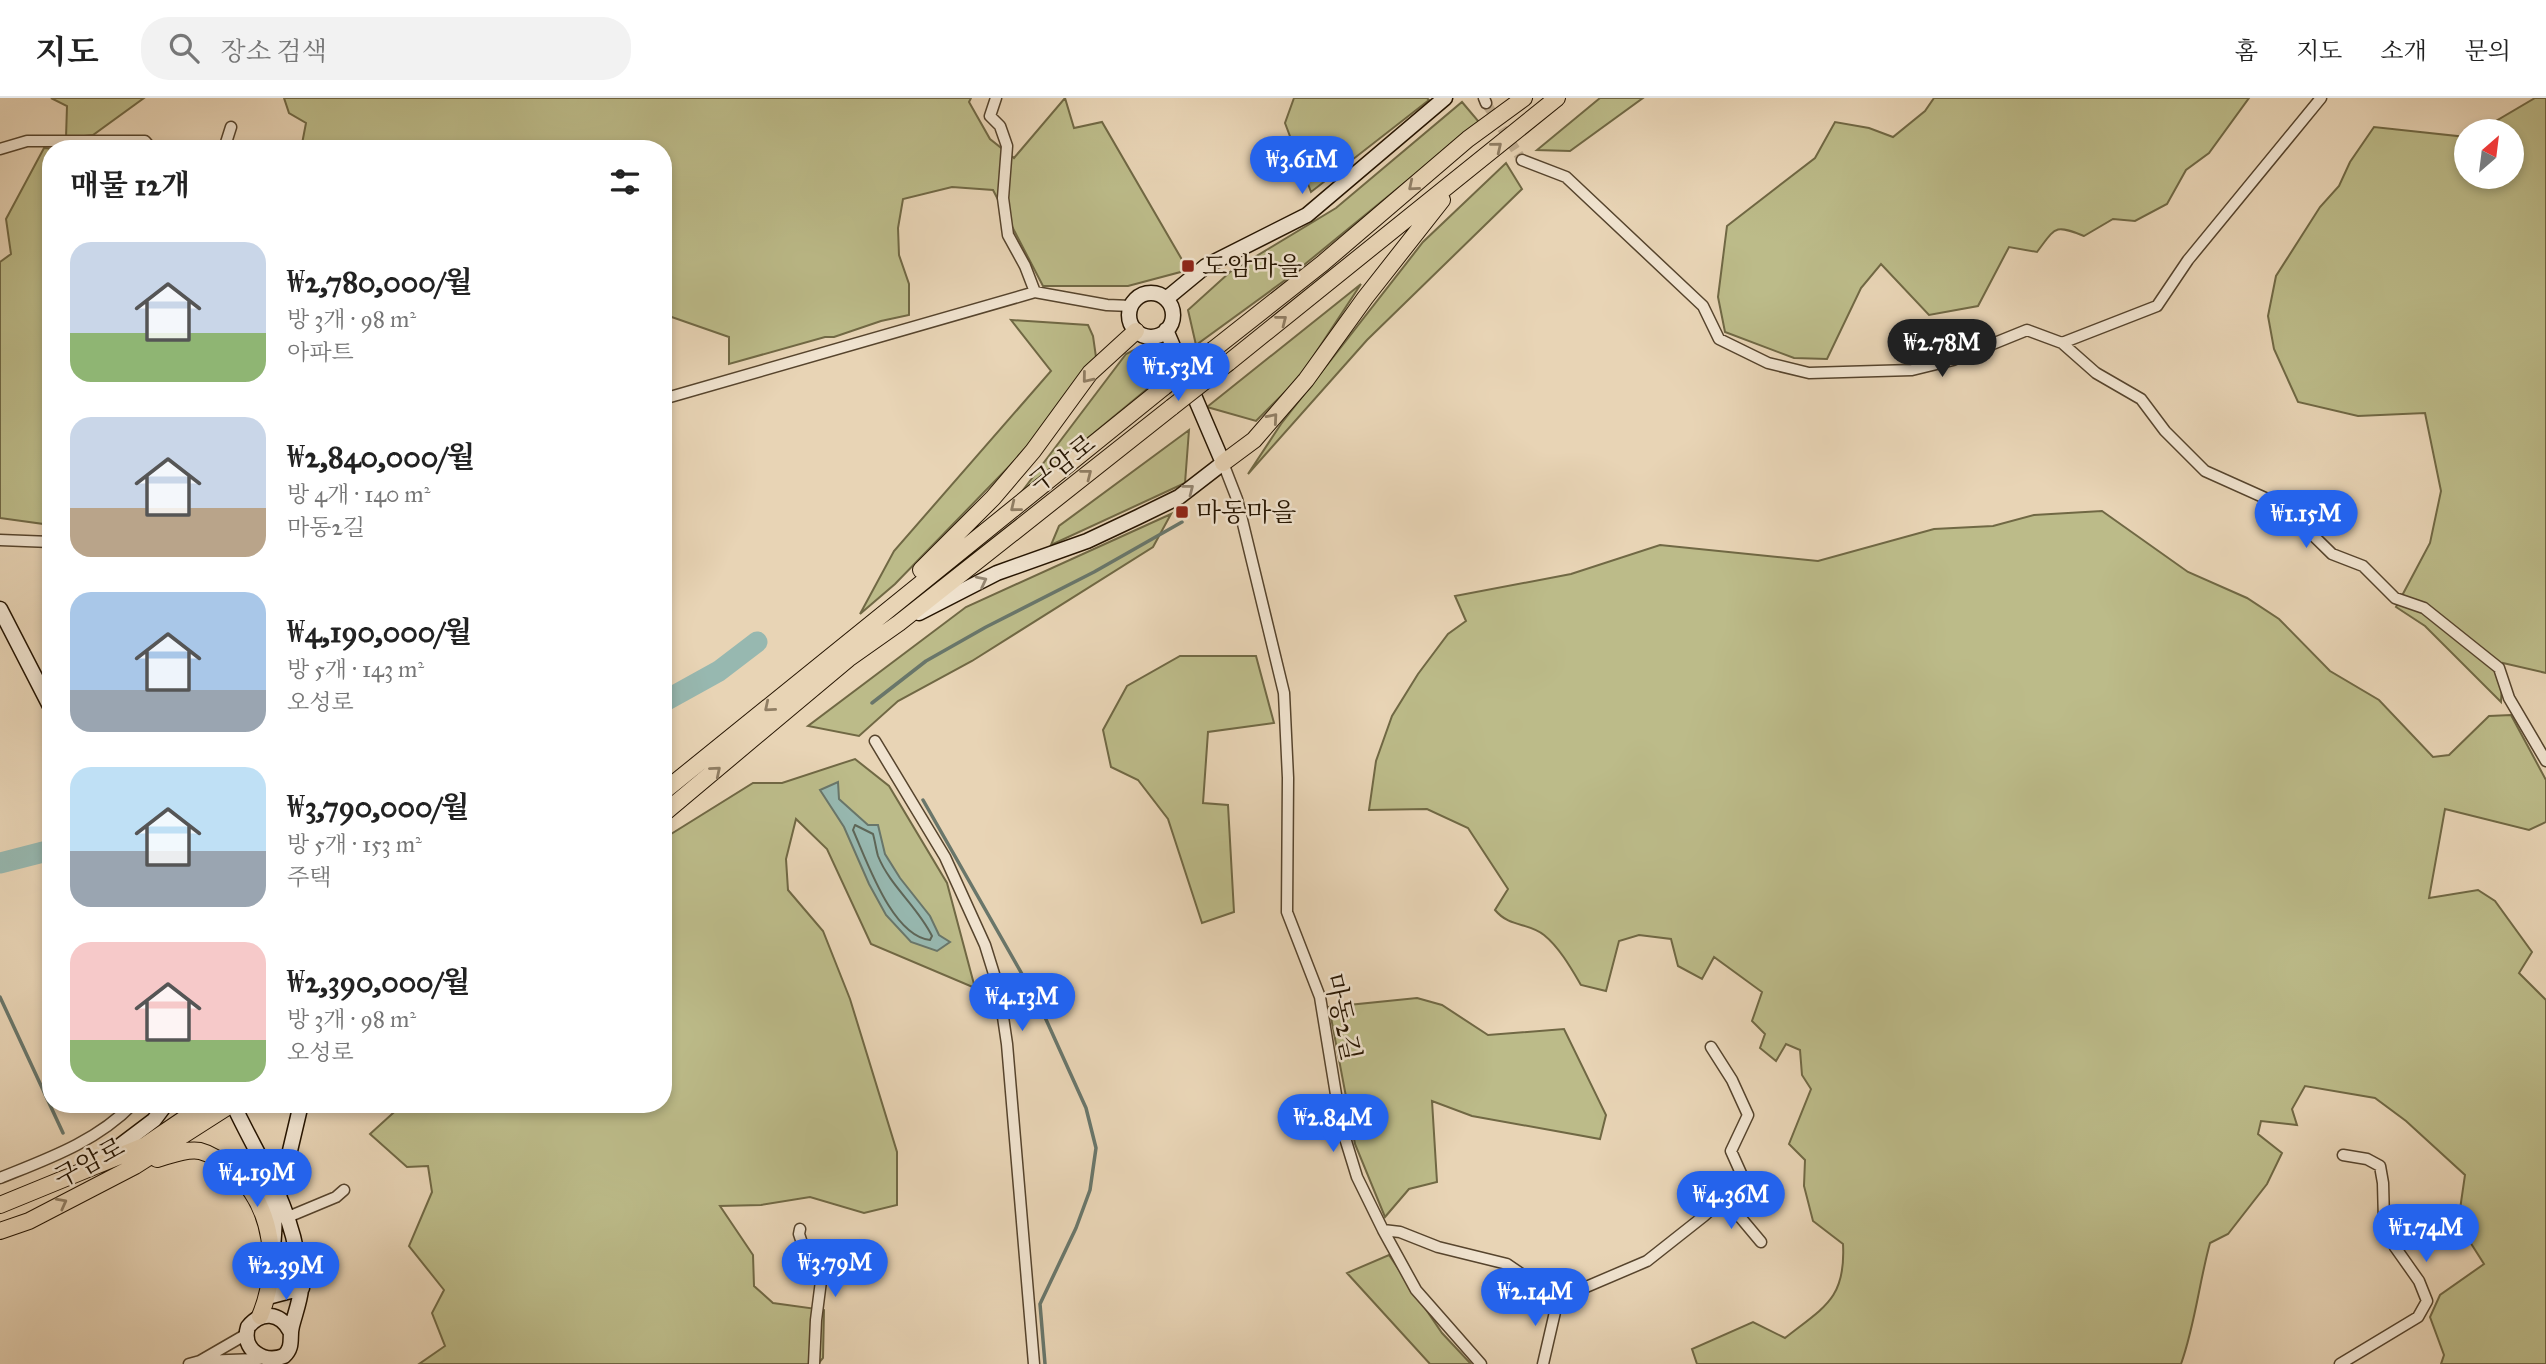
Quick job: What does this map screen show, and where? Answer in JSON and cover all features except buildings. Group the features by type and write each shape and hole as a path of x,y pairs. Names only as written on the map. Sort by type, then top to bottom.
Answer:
{"main road":[{"name":"구암로","path":"672,785 1164,387 1322,263 1468,139 1524,98"},
{"name":"구암로","path":"672,806 848,659 899,623 1228,363 1557,98"},
{"path":"1166,299 1206,266 1307,215 1440,99"},
{"path":"899,623 997,573 1087,541 1179,497 1254,440 1306,380 1365,298 1461,176"},
{"path":"1146,293 1153,293 1166,299 1172,311 1172,318 1166,330 1155,336 1148,336 1136,331 1129,319 1131,306 1134,300 1146,293"},
{"path":"1166,330 1223,463"},
{"path":"821,663 939,553 993,498 1033,451 1090,373 1136,331"},
{"path":"0,609 42,691"},
{"path":"84,1172 154,1120 159,1113"},
{"name":"구암로","path":"0,1231 29,1221 135,1166 185,1127 198,1113"},
{"name":"구암로","path":"0,1206 144,1146 214,1113"},
{"path":"236,1113 279,1193 298,1252 302,1288 290,1331"},
{"path":"279,1193 299,1113"},
{"path":"254,1150 274,1206 275,1227 268,1297 260,1316 248,1327 246,1345 251,1354 262,1361 289,1357 292,1337 287,1324 275,1316 260,1316"},
{"path":"135,1166 184,1151 193,1151 201,1152 230,1168 245,1181 261,1206 269,1233 271,1267"},
{"path":"268,1297 302,1288"}],"street":[{"path":"996,98 990,116 1000,126 1007,146 1003,198 1008,235 1035,292"},
{"path":"2062,342 2157,306 2188,260 2322,98"},
{"path":"227,140 231,127"},
{"path":"0,149 27,141 42,140"},
{"path":"48,140 106,140"},
{"path":"1522,160 1566,177 1703,306 1719,339 1768,363 1809,373 1912,370 1953,360 2027,330 2062,342 2096,373 2141,399 2165,431 2205,471 2283,506 2332,554 2363,566 2395,598 2424,608 2499,668 2509,698 2546,761"},
{"path":"672,396 1035,292 1107,305 1131,306"},
{"name":"마동2길","path":"1223,463 1237,499 1283,693 1289,806 1287,912 1320,997 1345,1138 1357,1177 1416,1290 1482,1364"},
{"path":"0,540 42,542"},
{"path":"875,741 951,867 985,945 999,990 1007,1044 1034,1364"},
{"path":"1558,1299 1647,1261 1725,1199 1744,1180 1731,1151 1748,1115 1732,1080 1711,1046"},
{"path":"0,1178 72,1149 124,1113"},
{"path":"2340,1364 2418,1317 2427,1301 2419,1281 2395,1247 2384,1221 2383,1182 2379,1166 2367,1159 2343,1155"},
{"path":"288,1217 336,1197 344,1190"},
{"path":"1725,1199 1761,1242"},
{"path":"800,1228 799,1234 805,1252 821,1281 814,1364"},
{"path":"1383,1230 1400,1232 1438,1247 1507,1264 1558,1299"},
{"path":"1543,1364 1558,1299"},
{"path":"194,1362 245,1335"},
{"path":"194,1362 262,1361"}],"shaded area":[{"path":"51,98 144,98 93,135 66,138 67,106"},
{"path":"284,98 971,98 969,102 990,139 1014,158 1065,98 1074,128 1102,122 1188,270 1128,286 1043,286 993,190 952,187 903,199 898,228 899,255 909,284 909,315 729,364 729,337 672,317 672,140 303,140 306,123 289,113"},
{"path":"1294,98 1429,100 1311,192 1285,123"},
{"path":"1600,98 1643,98 1570,151 1537,150"},
{"path":"1934,98 2249,98 2209,153 2186,170 2167,204 2135,221 2113,219 2084,236 2067,230 2056,230 2037,252 2009,247 1978,306 1929,315 1881,264 1861,288 1827,359 1794,358 1725,332 1718,297 1727,226 1815,158 1835,122 1869,128 1893,137 1925,111"},
{"path":"2535,98 2546,98 2546,673 2503,663 2501,702 2425,626 2396,607 2430,543 2441,491 2425,413 2358,416 2298,402 2274,349 2268,316 2276,276 2320,207 2339,186 2350,162 2374,127 2454,136 2454,189 2524,189 2524,119 2499,119"},
{"path":"1462,102 1479,122 1288,278 1196,345 1188,310 1230,272 1336,208"},
{"path":"42,152 42,524 0,518 0,262 11,254 6,219"},
{"path":"1506,163 1522,189 1367,340 1248,474 1281,424 1423,242"},
{"path":"1361,284 1299,378 1256,421 1207,407"},
{"path":"1011,320 1088,325 1093,336 1096,357 1021,454 895,584 860,614 894,551 1051,371"},
{"path":"1148,343 1175,366 1020,494 1126,354"},
{"path":"1189,430 1185,483 1051,545 1059,526"},
{"path":"2102,511 2188,572 2247,598 2279,619 2330,671 2379,700 2433,757 2449,755 2489,716 2511,715 2546,780 2546,822 2529,830 2445,809 2429,898 2478,890 2495,901 2532,952 2519,973 2546,1000 2546,1364 2441,1364 2444,1355 2430,1317 2440,1295 2484,1264 2458,1223 2465,1175 2406,1121 2375,1098 2305,1086 2292,1109 2297,1125 2261,1121 2258,1134 2282,1153 2267,1184 2228,1234 2210,1243 2181,1364 1697,1364 1692,1349 1753,1322 1785,1338 1830,1300 1841,1278 1843,1244 1813,1221 1804,1186 1805,1160 1789,1144 1811,1089 1802,1075 1800,1050 1786,1044 1776,1061 1760,1048 1765,1034 1752,1021 1762,992 1714,957 1702,979 1678,966 1671,939 1639,935 1619,941 1606,991 1581,985 1560,952 1544,935 1507,920 1495,910 1508,889 1468,828 1427,809 1369,810 1376,761 1392,716 1418,674 1448,634 1466,621 1455,596 1571,574 1660,545 1818,561 1934,529 1993,526 2034,515"},
{"path":"1171,514 1153,547 972,661 898,701 859,736 808,726 966,607"},
{"path":"1180,656 1256,656 1274,723 1208,732 1203,803 1228,805 1234,912 1202,923 1168,819 1138,780 1111,767 1103,730 1127,686"},
{"path":"855,759 889,786 947,883 975,988 871,944 827,849 796,819 786,859 788,890 823,931 850,999 897,1152 897,1205 864,1213 810,1197 761,1205 720,1206 753,1255 754,1286 773,1303 824,1310 823,1358 818,1364 419,1364 445,1346 432,1313 444,1290 409,1246 432,1192 428,1166 407,1167 370,1134 393,1113 672,1113 672,833 753,783 782,783"},
{"path":"1417,998 1442,1005 1488,1035 1564,1029 1606,1115 1600,1139 1472,1116 1432,1101 1437,1182 1409,1189 1385,1217 1355,1144 1329,1007"},
{"path":"1389,1255 1442,1333 1471,1364 1430,1364 1347,1273"}],"water":[{"path":"838,782 839,799 868,825 878,825 885,854 930,916 939,935 950,942 937,951 911,942 886,915 844,827 820,790"}],"waterway":[{"path":"872,703 926,661 1182,522"},
{"path":"672,697 719,671 757,642"},
{"path":"923,800 1039,1004 1086,1108 1096,1148 1090,1190 1076,1228 1040,1304 1045,1364"},
{"path":"0,863 42,852"},
{"path":"0,997 42,1088"},
{"path":"54,1113 63,1133"}],"tunnel":[{"path":"1486,103 1522,160"}],"place":[{"name":"도암마을","path":"1188,266"},
{"name":"마동마을","path":"1182,512"}]}
